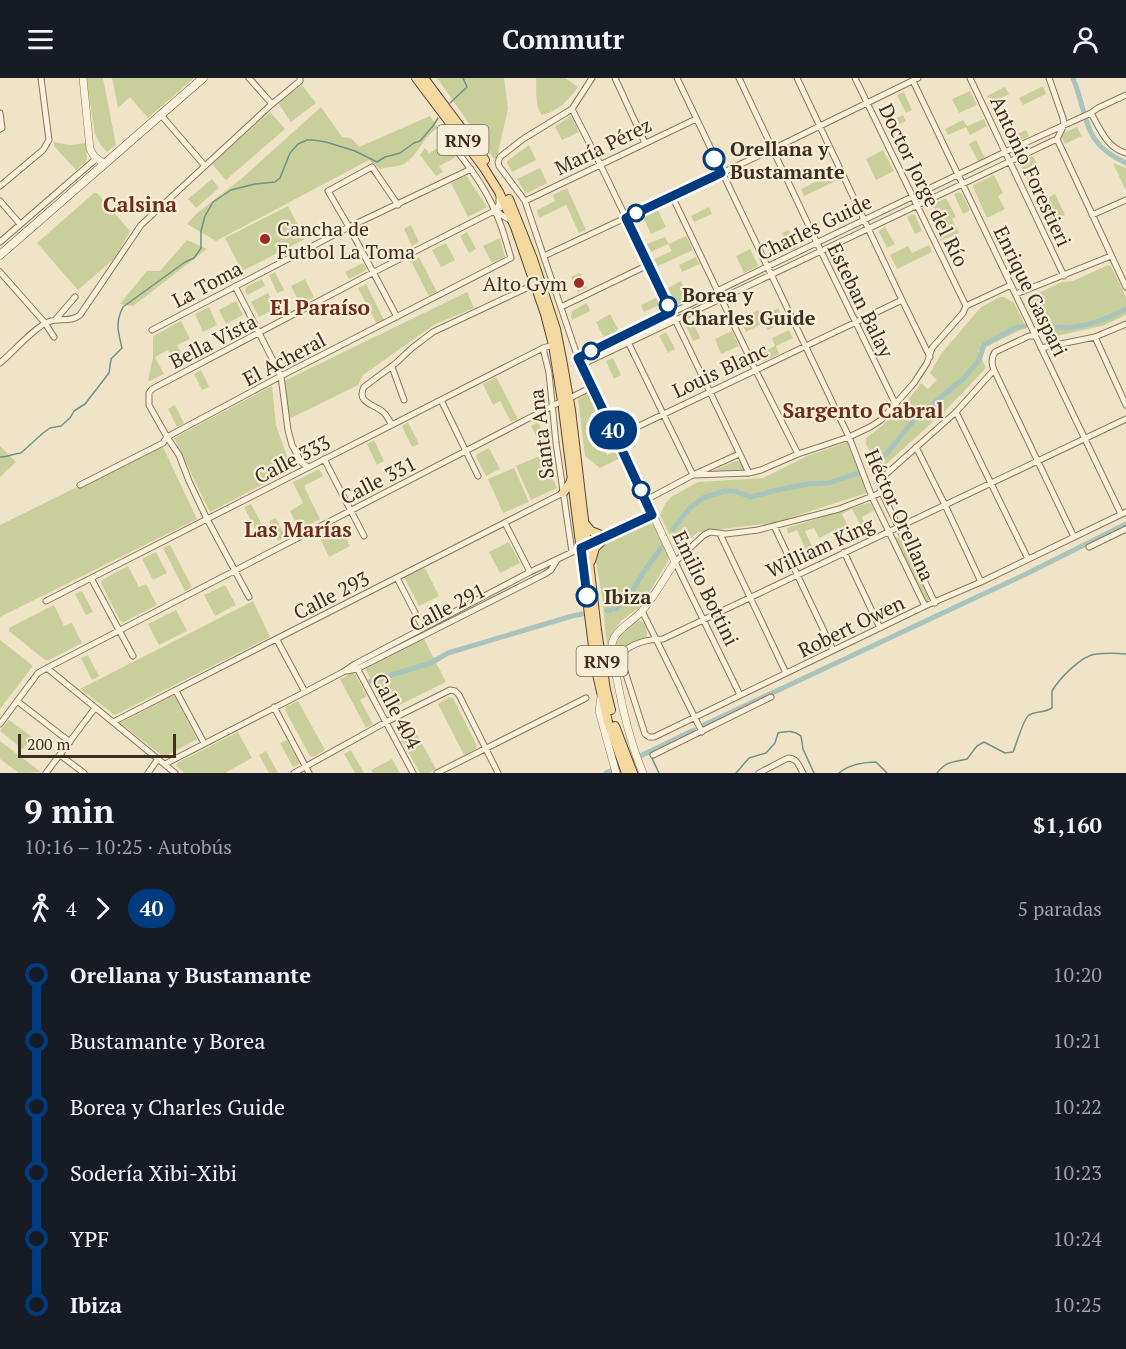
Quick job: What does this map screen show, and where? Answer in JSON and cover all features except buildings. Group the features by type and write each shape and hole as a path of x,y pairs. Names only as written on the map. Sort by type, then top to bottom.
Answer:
{"main road":[{"path":"0,255 203,78"},
{"name":"RN9","path":"416,78 484,168 508,204 545,314 566,400 580,549 601,696 626,773"},
{"name":"RN9","path":"424,78 485,160 533,259 556,329 585,522 580,549 589,567 606,690 615,724 633,773"},
{"path":"563,493 572,477"},
{"path":"585,522 591,531 606,537 593,551 589,567"}],"street":[{"path":"0,186 45,148 49,140 41,78"},
{"path":"82,78 90,148 92,154 104,164"},
{"path":"249,78 272,104"},
{"path":"592,78 572,109 749,473"},
{"path":"615,78 645,142"},
{"name":"Héctor Orellana","path":"677,78 849,437 872,497 925,606"},
{"name":"Esteban Balay","path":"739,78 896,405"},
{"path":"797,78 930,357"},
{"name":"Doctor Jorge del Río","path":"855,78 966,306"},
{"name":"Antonio Forestieri","path":"970,78 1064,276"},
{"path":"1049,78 1066,124 1057,139 1126,287"},
{"path":"544,256 916,79"},
{"name":"Enrique Gaspari","path":"916,79 962,184 1034,336 1124,513"},
{"path":"56,319 69,320 80,315 141,225 300,80"},
{"name":"Charles Guide","path":"578,358 1126,95"},
{"name":"Emilio Bottini","path":"572,109 500,157 499,166 525,201 581,365 740,695"},
{"path":"0,113 2,128 0,129"},
{"path":"1091,113 1108,141 1126,153"},
{"path":"160,116 205,166"},
{"name":"María Pérez","path":"525,201 696,119"},
{"path":"444,134 485,190 495,211 513,224"},
{"name":"Charles Guide","path":"581,365 1057,139"},
{"path":"0,242 97,158"},
{"path":"397,317 328,190 372,167 398,205"},
{"name":"La Toma","path":"152,330 349,227 471,169"},
{"path":"495,211 499,204 499,192"},
{"path":"672,196 798,454"},
{"path":"1092,215 1126,200"},
{"path":"0,201 20,224"},
{"name":"Bella Vista","path":"167,437 149,405 152,389 508,204"},
{"name":"El Acheral","path":"80,484 163,443 167,437 281,376 511,258 495,211"},
{"path":"1016,294 1111,256"},
{"path":"561,307 648,265"},
{"path":"0,272 45,323 54,337"},
{"path":"392,425 384,412 368,404 363,398 362,392 369,383 392,367 433,332 535,284"},
{"path":"693,475 749,473 761,470 870,427 896,405 914,383 927,363 932,348 963,313 966,306 1011,285"},
{"path":"235,286 281,376 292,445 303,464 309,467"},
{"path":"0,363 45,323 56,319 75,297"},
{"name":"Louis Blanc","path":"616,437 902,300"},
{"path":"1041,348 1095,336 1126,324"},
{"path":"1034,336 1029,336 995,352 991,365 1074,537"},
{"path":"1095,336 1126,405"},
{"path":"628,342 693,475"},
{"name":"Calle 333","path":"46,601 543,348 553,345"},
{"name":"Santa Ana","path":"543,348 549,373 563,493 580,549"},
{"path":"392,367 404,400"},
{"path":"643,773 623,715 612,652 613,640 618,632 642,612 675,562 710,532 720,534 748,532 839,509 872,497 881,491 881,480 956,412 994,370"},
{"name":"Calle 331","path":"0,724 38,673 592,387"},
{"path":"441,400 478,476"},
{"path":"956,412 1028,559"},
{"name":"William King","path":"654,737 645,734 622,662 623,651 645,640 663,639 1126,419"},
{"path":"167,437 179,455 207,519 249,597"},
{"path":"916,447 981,582"},
{"path":"646,500 739,454"},
{"path":"324,459 364,536"},
{"path":"299,472 300,460"},
{"name":"Héctor Orellana","path":"881,491 935,603"},
{"name":"Calle 293","path":"113,722 563,493"},
{"name":"Robert Owen","path":"654,737 1124,513"},
{"path":"580,549 652,515"},
{"path":"505,523 530,572"},
{"path":"774,526 834,650"},
{"path":"1089,547 1126,530"},
{"path":"720,534 786,673"},
{"name":"Calle 291","path":"356,666 530,572 580,549"},
{"path":"844,552 880,628"},
{"name":"Calle 291","path":"165,765 343,672 545,574 551,570 558,559"},
{"path":"91,578 133,656"},
{"path":"397,578 423,628"},
{"path":"642,612 702,732"},
{"path":"277,640 305,692"},
{"name":"Calle 404","path":"356,666 413,773"},
{"path":"47,668 175,773"},
{"path":"294,773 386,722 450,690 459,695 498,773"},
{"path":"176,691 204,743"},
{"path":"601,696 599,711 616,773"},
{"path":"437,773 586,698"},
{"path":"653,755 771,698"},
{"path":"17,701 70,742"},
{"path":"274,707 309,773"},
{"path":"46,773 95,708"},
{"path":"60,755 84,773"},
{"path":"759,773 788,758 796,761 802,773"},
{"path":"148,773 158,759"}],"green space":[{"path":"86,78 103,78 116,145 107,152 95,134"},
{"path":"112,78 194,78 148,118 130,97 118,108"},
{"path":"437,78 504,78 508,109 497,157 494,159"},
{"path":"536,78 565,78 578,87 563,104 542,115 537,102"},
{"path":"302,85 316,103 291,122 278,103"},
{"path":"1043,86 1046,94 1023,105 1019,98"},
{"path":"1005,87 1009,94 990,103 987,96"},
{"path":"970,91 977,105 959,113 952,99"},
{"path":"904,92 912,110 906,113 897,95"},
{"path":"321,107 342,137 351,138 359,147 430,116 438,128 404,164 380,169 369,160 216,241 187,224 196,214 241,179"},
{"path":"270,112 285,129 226,180 211,163"},
{"path":"903,115 906,121 888,130 885,123"},
{"path":"570,116 579,132 562,140 555,127"},
{"path":"984,119 987,126 970,135 966,127 948,135 945,129 963,120 967,126"},
{"path":"1077,127 1082,136 1065,144 1061,136 1063,133"},
{"path":"1026,130 1029,136 1012,144 1009,143 1007,139"},
{"path":"976,140 985,158 978,161 969,144"},
{"path":"54,142 70,145 86,143 87,160 76,170 54,146"},
{"path":"446,144 456,157 439,166 443,172 436,176 420,155 425,148 429,153"},
{"path":"529,145 536,160 512,172 507,161"},
{"path":"883,150 894,171 876,180 866,159"},
{"path":"1033,156 1042,174 1028,181 1020,164 1021,161"},
{"path":"1113,163 1126,168 1126,189 1125,189"},
{"path":"540,168 547,183 528,193 525,192 517,179"},
{"path":"836,172 840,179 804,196 801,189"},
{"path":"994,175 1003,193 998,196 1005,209 987,218 973,187"},
{"path":"465,176 487,207 468,217 451,183"},
{"path":"212,179 219,188 196,208 188,199"},
{"path":"567,188 586,230 579,233 566,205 539,218 537,210 555,201 553,195"},
{"path":"959,192 970,210 963,214 954,194"},
{"path":"94,193 97,193 130,231 116,257 78,290 37,243"},
{"path":"1055,194 1065,215 1047,224 1038,203"},
{"path":"946,198 956,217 952,219 959,233 941,241 934,227 941,223 932,205"},
{"name":"Cancha de Futbol La Toma","path":"288,206 305,239 242,271 225,238"},
{"path":"709,207 712,214 694,222 691,216"},
{"path":"658,210 666,227 651,234 643,217"},
{"path":"915,215 922,231 915,234 907,217"},
{"path":"411,225 419,242 412,246 404,229"},
{"path":"885,227 895,244 887,248 879,232"},
{"path":"789,230 797,248 790,251 782,233"},
{"path":"467,232 476,249 469,253 460,236"},
{"path":"686,236 693,250 658,266 654,259 672,251 668,244 651,252 647,244 665,237 669,244"},
{"path":"500,238 505,257 492,263 483,246"},
{"path":"187,240 207,249 133,306 120,304 147,271 160,271"},
{"path":"446,243 455,260 441,267 432,250"},
{"path":"929,245 932,252 897,269 890,255 908,246 912,253"},
{"path":"750,249 758,265 744,273 736,256"},
{"path":"419,257 437,292 429,296 411,261"},
{"path":"696,257 700,264 682,272 679,265"},
{"path":"363,263 365,271 349,279 345,272"},
{"path":"1108,265 1111,266 1126,297 1126,315 1102,326 1044,337 1027,301 1028,298 1062,282 1073,281"},
{"path":"275,272 284,290 277,293 269,275"},
{"name":"Alto Gym","path":"580,273 587,288 578,292 571,277"},
{"path":"262,279 265,286 247,295 246,287"},
{"path":"305,279 314,297 300,304 291,286"},
{"path":"681,281 690,299 678,305 668,288"},
{"path":"366,284 384,320 377,324 358,288"},
{"path":"467,292 474,308 436,324 363,375 358,385 287,420 282,382"},
{"path":"268,293 276,308 259,317 251,302"},
{"path":"658,297 661,304 644,312 641,305"},
{"path":"1000,297 1014,303 1024,323 1022,329 978,351 985,369 947,409 883,467 878,467 866,444 866,438 896,413 921,383 928,389 937,380 930,373 941,354 981,307"},
{"path":"236,301 243,315 226,324 219,310"},
{"path":"587,303 590,311 572,320 572,311"},
{"path":"209,307 217,325 203,332 195,314"},
{"path":"778,308 785,322 768,330 764,323 746,332 740,319 758,310 761,316"},
{"path":"610,314 620,333 605,340 596,322"},
{"path":"670,316 671,319 585,358"},
{"path":"692,320 700,338 693,341 685,324"},
{"path":"181,321 190,339 177,345 186,363 177,367 168,350 155,357 164,374 148,380 153,358 153,337"},
{"path":"789,330 793,338 776,346 779,354 762,362 757,355 775,346 772,338"},
{"path":"732,331 739,346 721,354 715,339"},
{"path":"666,332 675,349 668,353 659,336"},
{"path":"613,358 621,375 614,379 606,361"},
{"path":"201,370 209,387 202,390 194,374"},
{"path":"496,377 518,419 511,422 500,401 493,405 483,384"},
{"path":"272,386 276,425 289,462 285,473 210,512 174,438"},
{"path":"589,393 599,410 591,414 597,450 604,448 607,455 617,450 620,458 600,468 585,456 578,399"},
{"path":"175,405 184,423 177,427 168,409"},
{"path":"408,422 419,444 412,447 402,426"},
{"path":"538,422 549,443 542,447 531,426"},
{"path":"374,440 384,461 377,465 367,444"},
{"path":"847,442 867,493 773,523 698,532 677,550 660,515 671,497 698,482 763,478 807,456"},
{"path":"162,445 197,519 0,617 0,525"},
{"path":"0,446 16,462 0,477"},
{"path":"489,448 500,469 486,476 476,457 477,454"},
{"path":"542,455 557,488 531,500 516,466"},
{"path":"739,461 745,470 712,471"},
{"path":"514,468 529,502 503,513 488,479"},
{"path":"319,469 323,476 304,486 320,519 299,530 290,511 303,503 293,482"},
{"path":"868,503 874,510 862,517 868,530 864,532 852,509 842,514 850,530 842,533 839,528 819,538 814,528 805,531 812,547 806,550 797,530 788,534 787,528"},
{"path":"251,504 262,525 255,529 244,507"},
{"path":"276,518 285,537 278,541 269,521"},
{"path":"644,523 655,526 668,561 641,606 622,620 610,637 607,647 596,561 599,552 608,542"},
{"path":"340,525 350,546 329,557 319,536"},
{"path":"896,537 900,538 929,599 928,602 925,601"},
{"path":"509,542 520,563 500,573 489,552"},
{"path":"170,545 192,587 185,591 163,548"},
{"path":"156,552 167,573 153,580 142,559"},
{"path":"128,566 139,587 146,584 157,605 124,622 120,621 101,583 102,580"},
{"path":"425,568 439,596 419,606 404,577"},
{"path":"225,585 236,605 215,616 204,595"},
{"path":"82,591 93,612 86,615 75,594"},
{"path":"253,601 270,637 115,715 80,689"},
{"path":"54,605 64,626 72,623 82,643 45,660 9,631 9,628"},
{"path":"176,610 187,631 159,645 148,624"},
{"path":"637,620 645,626 647,636 621,648 616,648 620,636"},
{"path":"423,637 446,682 387,711 364,666"},
{"path":"0,640 33,666 0,709"},
{"path":"88,655 99,676 92,680 81,658"},
{"path":"352,673 355,674 367,696 360,700 373,724 366,728 340,679"},
{"path":"174,695 197,739 164,757 120,723"},
{"path":"449,697 453,698 477,746 476,749 464,755 438,704"},
{"path":"298,701 325,750 313,757 310,756 285,710 286,707"},
{"path":"9,720 32,737 23,749 0,731"},
{"path":"409,720 436,769 429,773 420,773 396,730"},
{"path":"238,732 252,758 225,773 185,773 176,766 177,763"},
{"path":"287,740 299,762 293,767 280,743"},
{"path":"0,741 41,772 19,773 0,759"},
{"path":"351,750 364,773 355,773 344,754"},
{"path":"266,751 278,773 269,773 259,755"},
{"path":"392,759 400,773 373,773 371,770"}],"waterway":[{"path":"450,103 467,87 463,78"},
{"path":"1073,78 1094,138 1111,155 1126,163"},
{"path":"0,457 21,453 50,428 61,426 74,411 85,404 109,373 111,359 122,348 118,327 123,307 185,262 194,258 201,248 201,231 205,216 213,202 231,190 275,182 280,178 290,153 298,144 307,140 326,142 355,151 377,162 400,153 420,141 438,118"},
{"path":"1040,322 1062,328 1081,326 1100,321 1126,309"},
{"path":"872,469 915,419 964,378 979,360 984,345 1015,328 1025,326"},
{"path":"673,529 691,507 703,498 725,491 734,491 751,497 808,484 829,483 859,473"},
{"path":"704,725 1026,574 1126,524"},
{"path":"616,609 630,595 661,548"},
{"path":"607,611 611,610"},
{"path":"371,681 431,663 448,653 582,614"},
{"path":"937,773 947,764 967,759 977,746 984,742 1005,753 1013,752 1027,717 1052,708 1052,691 1071,668 1090,655 1126,654"},
{"path":"626,763 694,730"},
{"path":"736,773 749,758 766,753 775,743 778,733 787,731 801,736 803,749 814,773"},
{"path":"649,752 659,773"},
{"path":"839,773 856,764 876,762 887,773"},
{"path":"606,773 618,767"}],"bus line":[{"name":"40","path":"587,596 581,548 652,515 578,358 671,312 626,218 721,173 714,159"}],"place":[{"name":"Orellana y Bustamante","path":"714,159"},
{"name":"Cancha de Futbol La Toma","path":"265,239"},
{"name":"Alto Gym","path":"579,283"},
{"name":"Borea y Charles Guide","path":"668,305"},
{"name":"Ibiza","path":"587,596"}],"district":[{"name":"Calsina","path":"140,204"},
{"name":"El Paraíso","path":"320,307"},
{"name":"Sargento Cabral","path":"863,410"},
{"name":"Las Marías","path":"298,529"}]}
